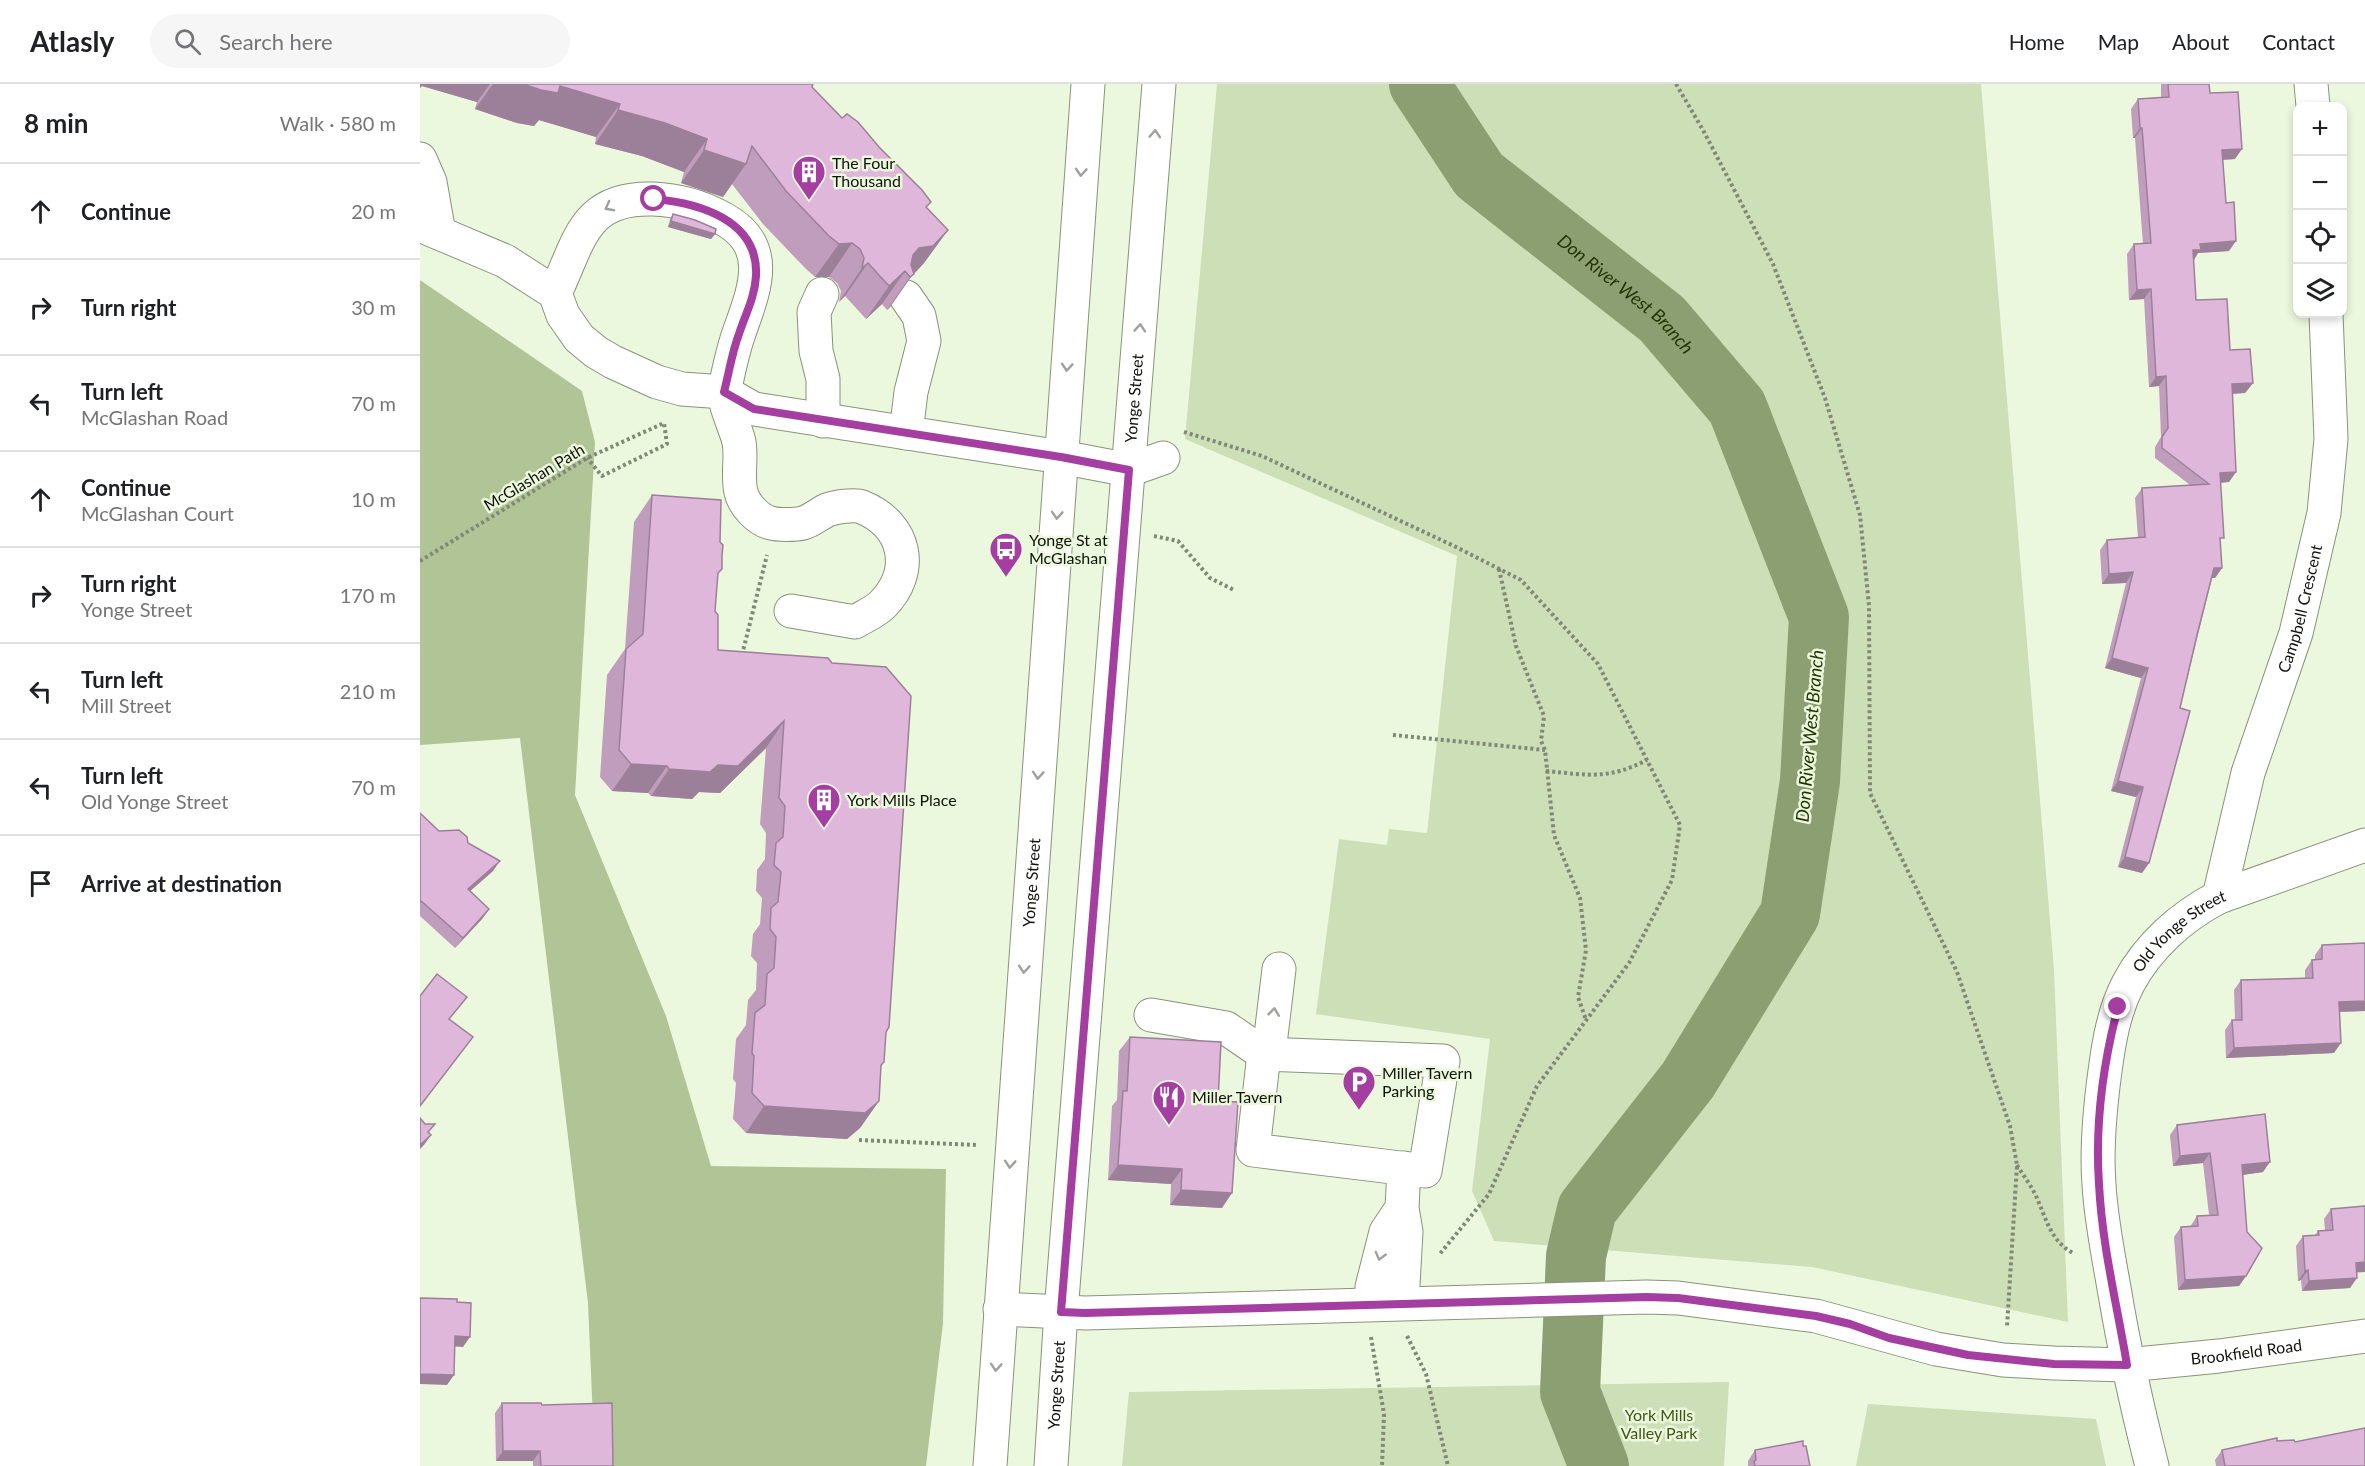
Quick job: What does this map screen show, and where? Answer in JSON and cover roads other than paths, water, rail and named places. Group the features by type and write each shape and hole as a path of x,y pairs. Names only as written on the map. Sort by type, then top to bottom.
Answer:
{"street":[{"name":"Yonge Street","path":"990,1466 1088,84"},
{"name":"Yonge Street","path":"1051,1466 1061,1312 1159,84"},
{"path":"2311,84 2313,102"},
{"path":"420,159 430,182 430,229 505,261 555,293 563,315 579,338 613,362 657,382 682,389 724,392 754,409 1061,457 1129,470 1163,458"},
{"path":"555,293 576,243 590,221 603,209 622,201 654,199 689,203 732,223 743,234 752,248 756,277 724,392 740,444 741,493 753,514 770,524 803,523 829,509 859,506 883,518 898,536 903,559 898,584 881,606 855,622 791,611"},
{"path":"822,294 814,312 816,351 823,379 823,421"},
{"path":"906,297 919,316 924,341 911,392 906,433"},
{"name":"Campbell Crescent","path":"2219,897 2248,773 2296,633 2324,513 2331,438 2326,318"},
{"name":"Old Yonge Street","path":"2152,1466 2127,1365 2102,1225 2099,1184 2102,1095 2110,1037 2118,1007 2128,984 2145,958 2170,930 2201,906 2219,897 2365,845"},
{"path":"1150,1015 1226,1028 1264,1054 1443,1061 1425,1171 1252,1150 1264,1054 1270,1044 1279,969"},
{"path":"1400,1304 1372,1287 1386,1233 1402,1208 1404,1168"},
{"name":"Brookfield Road","path":"1000,1309 1085,1313 1646,1297 1707,1302 1816,1316 1936,1349 2003,1360 2054,1364 2127,1365 2220,1356 2365,1336"}],"waterway":[{"name":"Don River West Branch","path":"1419,84 1479,175 1662,319 1737,407 1819,617 1810,781 1790,914 1688,1080 1587,1209 1576,1256 1570,1392 1599,1466"}],"place":[{"name":"The Four Thousand","path":"809,201"},
{"name":"Yonge St at McGlashan","path":"1006,578"},
{"name":"York Mills Place","path":"824,829"},
{"name":"Miller Tavern Parking","path":"1359,1111"},
{"name":"Miller Tavern","path":"1169,1126"}],"park label":[{"name":"York Mills Valley Park","path":"1659,1424"}]}
